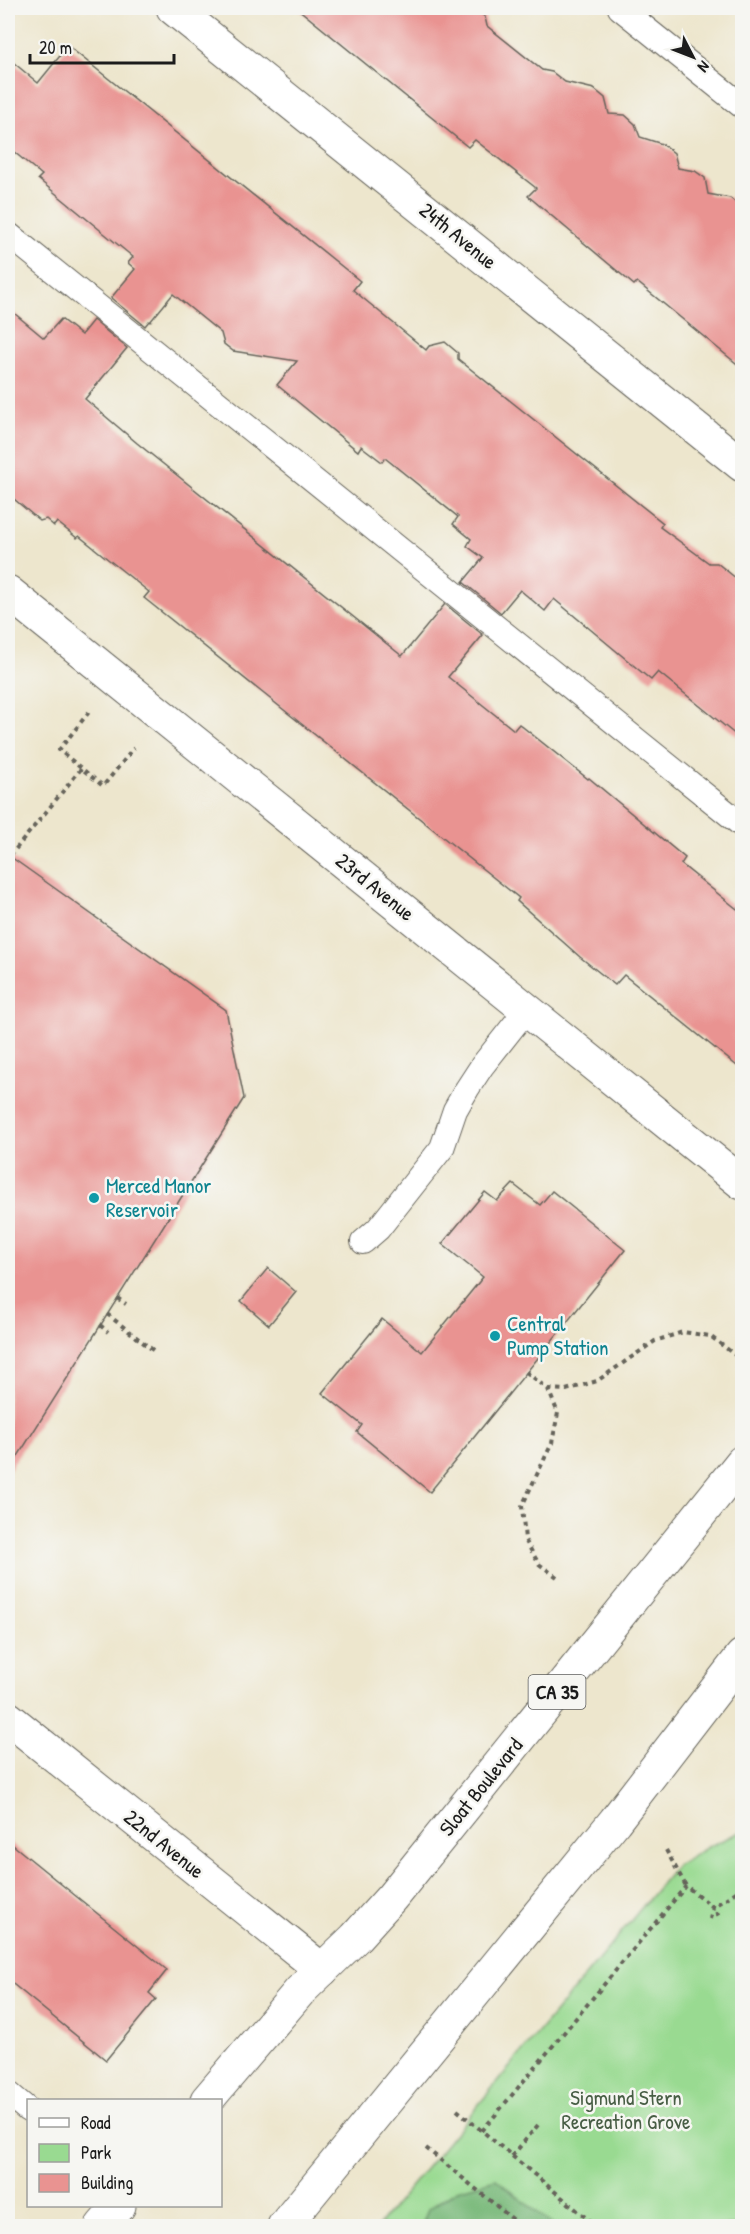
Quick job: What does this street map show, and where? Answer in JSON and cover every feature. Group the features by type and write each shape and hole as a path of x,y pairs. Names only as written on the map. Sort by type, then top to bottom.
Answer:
{"street":[{"name":"24th Avenue","path":"173,8 742,465"},
{"name":"23rd Avenue","path":"8,592 742,1184"},
{"name":"Sloat Boulevard","path":"208,2099 280,2013 355,1938 392,1897 742,1462"},
{"path":"284,2226 615,1821 742,1656"},
{"name":"22nd Avenue","path":"8,1718 322,1970"},
{"path":"102,2226 117,2207"}],"lane":[{"path":"620,8 742,106"},
{"path":"8,234 742,825"},
{"path":"363,1242 378,1228 442,1148 454,1110 482,1066 527,1009"},
{"path":"8,2093 27,2109"}],"path":[{"path":"89,712 59,750 81,769 103,786 134,747"},
{"path":"10,856 81,769"},
{"path":"117,1298 126,1304"},
{"path":"107,1314 153,1351"},
{"path":"100,1325 108,1332"},
{"path":"548,1389 566,1390 597,1381 655,1341 683,1332 710,1336 735,1355"},
{"path":"526,1372 548,1389 558,1413 552,1443 522,1506 525,1540 539,1564 557,1577"},
{"path":"666,1850 686,1886 713,1907 720,1918"},
{"path":"482,2131 686,1886"},
{"path":"711,1919 713,1907 742,1888"},
{"path":"456,2110 596,2226"},
{"path":"512,2156 538,2125"},
{"path":"426,2148 521,2226"}],"green space":[{"name":"Sigmund Stern Recreation Grove","path":"742,1831 742,2226 378,2226 677,1865"},
{"path":"496,2179 554,2226 422,2226 428,2209 457,2190"}],"building":[{"path":"297,8 463,8 476,10 485,17 487,26 542,70 552,72 565,82 594,89 605,98 609,114 625,115 635,124 640,137 662,144 674,153 678,168 695,171 705,178 708,194 730,198 742,208 742,368 637,282 634,285 528,196 536,188 475,140 468,147"},
{"path":"68,46 360,281 353,290 426,350 429,346 445,342 458,353 458,359 663,523 660,527 709,563 717,563 742,583 742,740 658,672 651,680 554,599 545,611 520,590 501,613 463,582 483,558 467,546 471,539 453,524 458,517 385,458 382,462 361,446 358,451 277,385 297,361 233,351 224,344 221,333 173,294 145,326 111,298 135,269 128,263 133,257 38,179 42,175 8,147 8,58 38,83"},
{"path":"8,308 44,338 61,319 81,335 93,320 127,348 85,399 402,656 445,604 483,635 448,677 514,730 519,724 589,778 685,858 681,864 742,913 742,1070 624,975 615,985 517,901 519,898 144,598 149,592 79,536 77,538 57,522 54,526 46,519 40,521 8,494"},
{"name":"Merced Manor Reservoir","path":"8,855 226,1010 244,1098 8,1472"},
{"name":"Central Pump Station","path":"513,1184 540,1205 552,1191 625,1250 430,1492 357,1432 362,1425 322,1393 382,1319 422,1352 483,1277 442,1244 485,1192 497,1201"},
{"path":"268,1268 296,1292 269,1325 241,1301"},
{"path":"8,1841 167,1970 149,1993 156,1999 106,2060 8,1980"}],"place":[{"name":"Merced Manor Reservoir","path":"94,1198"},
{"name":"Central Pump Station","path":"495,1336"}]}
